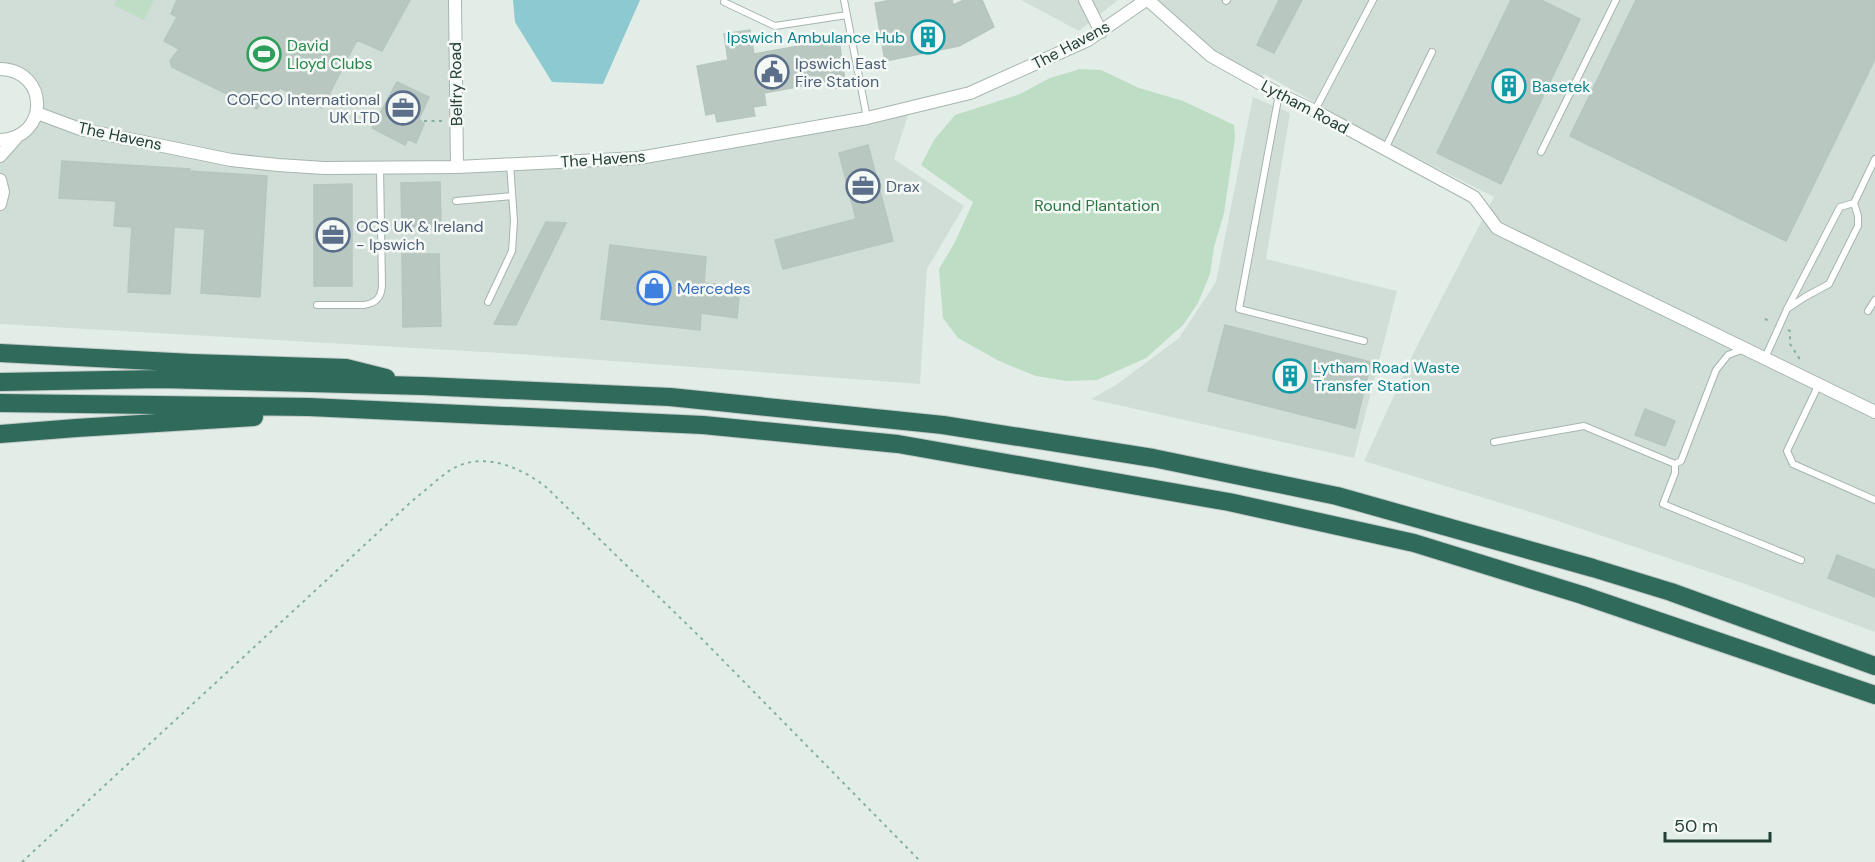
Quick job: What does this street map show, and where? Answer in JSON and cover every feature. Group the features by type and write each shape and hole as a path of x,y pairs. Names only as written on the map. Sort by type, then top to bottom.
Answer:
{"highway":[{"path":"0,353 346,368 423,386"},
{"path":"0,382 161,380 423,386 670,397 943,425 1153,458 1337,496 1671,592 1875,666"},
{"path":"0,403 309,407 703,425 898,444 1229,502 1414,543 1582,595 1875,695"},
{"path":"0,434 261,416 309,407"}],"street":[{"name":"Belfry Road","path":"455,0 457,167"},
{"path":"1085,0 1101,32"},
{"name":"The Havens","path":"37,113 80,129 231,160 278,165 324,168 457,167 639,158 867,118 970,93 1101,32 1147,0"},
{"name":"Lytham Road","path":"1147,0 1211,56 1473,197 1497,228 1744,349"},
{"path":"0,69 20,74 31,84 37,98 37,113 29,127 0,156"},
{"path":"0,140 17,137"},
{"path":"0,180 3,192 0,204"},
{"path":"1744,349 1875,412"}],"lane":[{"path":"844,0 867,118"},
{"path":"1315,111 1373,0"},
{"path":"1541,152 1616,0"},
{"path":"724,2 775,26 847,15"},
{"path":"1384,150 1432,52"},
{"path":"1279,94 1239,309 1364,341"},
{"path":"1787,309 1829,284 1858,226 1854,203 1875,159"},
{"path":"488,302 512,251 514,221 510,165"},
{"path":"317,305 372,304 380,297 382,286 380,167"},
{"path":"456,201 512,196"},
{"path":"1764,358 1840,207 1854,203"},
{"path":"1868,311 1875,300"},
{"path":"1494,442 1584,426 1675,464 1681,461 1716,370 1728,355 1744,349"},
{"path":"1819,384 1787,451 1794,464 1875,500"},
{"path":"1675,464 1675,473 1663,504 1801,560"}],"path":[{"path":"424,121 448,122"},
{"path":"1764,319 1790,331 1790,344 1803,362"},
{"path":"22,862 412,501 452,470 473,461 494,461 530,475 546,487 702,639 921,862"}],"shaded area":[{"path":"0,0 455,0 457,167 639,158 910,109 894,159 964,206 927,269 920,384 518,354 0,324 0,139 30,130 35,90 0,69"},
{"path":"1021,0 1118,0 1079,31"},
{"path":"1148,0 1875,0 1875,632 1745,584 1543,516 1364,461 1415,350 1494,197 1378,138 1264,74 1258,82 1211,56"},
{"path":"1253,97 1290,113 1266,259 1397,291 1354,458 1091,399 1116,385 1179,338 1216,282"}],"green space":[{"path":"117,0 154,0 144,20 114,5"},
{"name":"Round Plantation","path":"1080,69 1101,70 1139,88 1183,101 1234,125 1235,138 1224,213 1214,247 1210,274 1198,303 1183,325 1146,358 1097,380 1067,381 1036,376 999,361 958,338 943,318 939,269 955,242 973,202 921,165 934,140 955,115 1020,94 1050,78"}],"water":[{"path":"513,0 640,0 603,84 552,82 515,22"}],"building":[{"name":"David Lloyd Clubs","path":"177,0 410,0 382,51 357,40 322,108 280,88 276,94 268,89 257,109 172,67 170,61 179,49 164,41 177,17 171,14"},
{"name":"Ipswich Ambulance Hub","path":"892,0 952,0 953,5 964,0 982,0 994,27 959,46 885,61 875,3"},
{"path":"1279,0 1302,0 1274,53 1257,45"},
{"name":"Basetek","path":"1511,0 1541,0 1580,19 1501,184 1437,153"},
{"path":"1636,0 1875,0 1875,59 1786,241 1570,136"},
{"name":"Ipswich East Fire Station","path":"750,30 754,54 828,41 827,36 838,34 846,86 836,88 835,80 764,93 766,105 753,107 755,116 717,122 715,113 706,115 697,66 728,60 724,34"},
{"name":"COFCO International UK LTD","path":"397,82 429,97 419,119 424,124 416,143 408,139 405,145 372,128"},
{"name":"Drax","path":"868,145 893,241 783,269 775,240 856,219 839,153"},
{"path":"62,161 267,176 260,297 201,293 205,229 174,227 170,294 128,292 132,227 114,226 116,201 59,198"},
{"path":"440,182 441,226 402,227 401,183"},
{"name":"OCS UK & Ireland - Ipswich","path":"352,184 352,286 314,286 314,185"},
{"path":"546,222 566,223 516,325 494,324"},
{"name":"Mercedes","path":"610,245 706,257 704,283 740,287 737,318 701,313 700,330 601,319"},
{"name":"OCS UK & Ireland - Ipswich","path":"402,254 439,254 441,326 403,327"},
{"name":"Lytham Road Waste Transfer Station","path":"1225,325 1371,362 1355,428 1208,391"},
{"path":"1645,409 1675,421 1665,446 1635,435"},
{"path":"1837,555 1875,570 1875,597 1828,578"}],"place":[{"name":"Ipswich Ambulance Hub","path":"928,37"},
{"name":"David Lloyd Clubs","path":"264,54"},
{"name":"Ipswich East Fire Station","path":"772,72"},
{"name":"Basetek","path":"1509,86"},
{"name":"COFCO International UK LTD","path":"403,108"},
{"name":"Drax","path":"863,186"},
{"name":"OCS UK & Ireland - Ipswich","path":"333,235"},
{"name":"Mercedes","path":"654,288"},
{"name":"Lytham Road Waste Transfer Station","path":"1290,376"}]}
